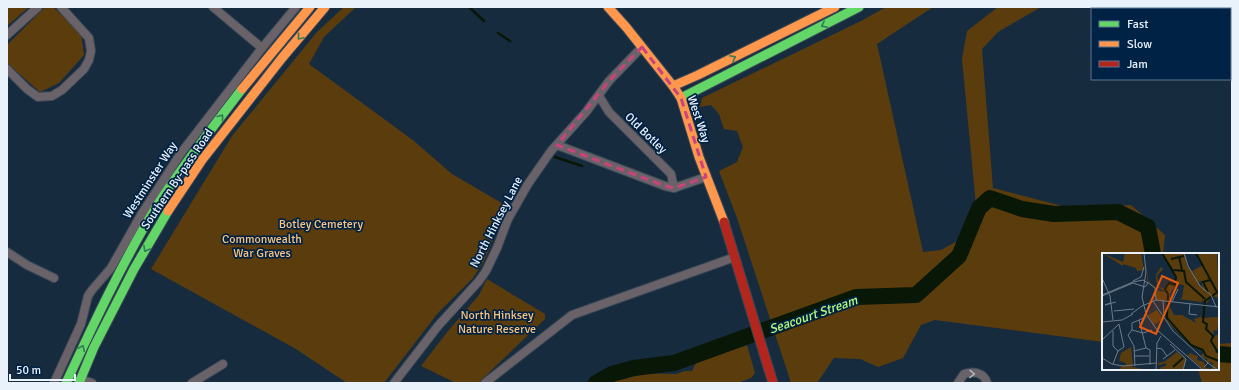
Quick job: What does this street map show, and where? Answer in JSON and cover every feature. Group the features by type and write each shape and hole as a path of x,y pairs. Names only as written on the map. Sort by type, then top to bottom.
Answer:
{"main road":[{"name":"Southern By-pass Road","path":"66,383 85,341 124,264 156,208 193,153 233,101 310,7"},
{"name":"Southern By-pass Road","path":"80,381 94,347 134,269 165,215 206,154 282,58 325,7"},
{"name":"West Way","path":"608,7 626,27 681,98 694,142 735,257 773,383"},
{"path":"673,86 698,76 835,7"},
{"path":"681,98 859,7"}],"street":[{"path":"7,34 38,7"},
{"path":"7,68 27,89 38,97 52,96 62,90 84,69 89,60 91,51 89,38 61,7"},
{"path":"213,7 262,48"},
{"name":"Westminster Way","path":"54,383 81,324 88,296 111,268 141,215 181,153 262,48 296,7"},
{"name":"North Hinksey Lane","path":"394,383 438,326 479,281 486,271 497,250 508,220 528,184 557,145 599,96 609,81 642,47"},
{"name":"Old Botley","path":"599,96 609,112 671,174 674,188"},
{"path":"557,145 665,186 674,188 706,177"},
{"path":"7,252 27,265 54,278"},
{"path":"485,383 572,315 735,257"},
{"path":"192,383 222,364"},
{"path":"958,383 964,374 972,372 979,374 986,379 987,383"},
{"path":"80,381 92,383"}],"highlighted area":[{"path":"642,47 681,98 706,177 674,188 665,186 557,145 609,81"}],"green space":[{"path":"7,7 29,7 7,26"},
{"path":"45,7 53,7 81,33 84,55 59,83 40,92 7,63 7,45"},
{"name":"Botley Cemetery","path":"344,7 356,7 324,37 309,64 414,141 452,174 505,205 499,219 496,233 485,259 473,278 438,313 384,383 347,383 296,349 151,269 232,136 317,32"},
{"path":"886,7 933,7 877,44 923,252 941,250 961,239 976,205 962,59 967,31 998,7 1041,7 998,32 982,49 993,188 1066,207 1131,205 1165,235 1163,253 1102,253 1102,342 935,320 921,325 903,358 878,367 860,359 834,358 817,383 791,383 737,218 719,171 737,162 743,147 737,131 724,129 719,114 711,105 700,107 702,98 861,21"},
{"name":"North Hinksey Nature Reserve","path":"487,279 545,314 545,319 478,383 456,383 421,366 448,331 479,295"},
{"path":"1232,343 1232,383 1202,383 1198,370 1219,370 1219,344"},
{"path":"747,345 755,373 751,378 738,383 605,383 627,373 676,374 685,371 692,371 696,363"}],"waterway":[{"path":"469,7 484,21"},
{"path":"498,33 510,41"},
{"path":"555,157 582,166"},
{"name":"Seacourt Stream","path":"596,383 612,374 634,368 674,363 856,297 916,295 959,256 979,208 990,198 1022,209 1054,214 1118,212 1148,227 1153,253"},
{"name":"Seacourt Stream","path":"1219,354 1232,355"}],"traffic: fast":[{"path":"681,98 859,7"},
{"path":"66,383 120,271 156,207 208,133 242,89"},
{"path":"79,383 94,347 134,269 168,211"}],"traffic: slow":[{"path":"242,89 310,7"},
{"path":"168,211 202,160 282,58 325,7"},
{"path":"608,7 673,86"},
{"path":"724,222 699,157 681,98 673,86 835,7"}],"traffic: jam":[{"path":"724,222 773,383"}],"park label":[{"name":"Commonwealth War Graves","path":"262,246"}]}
